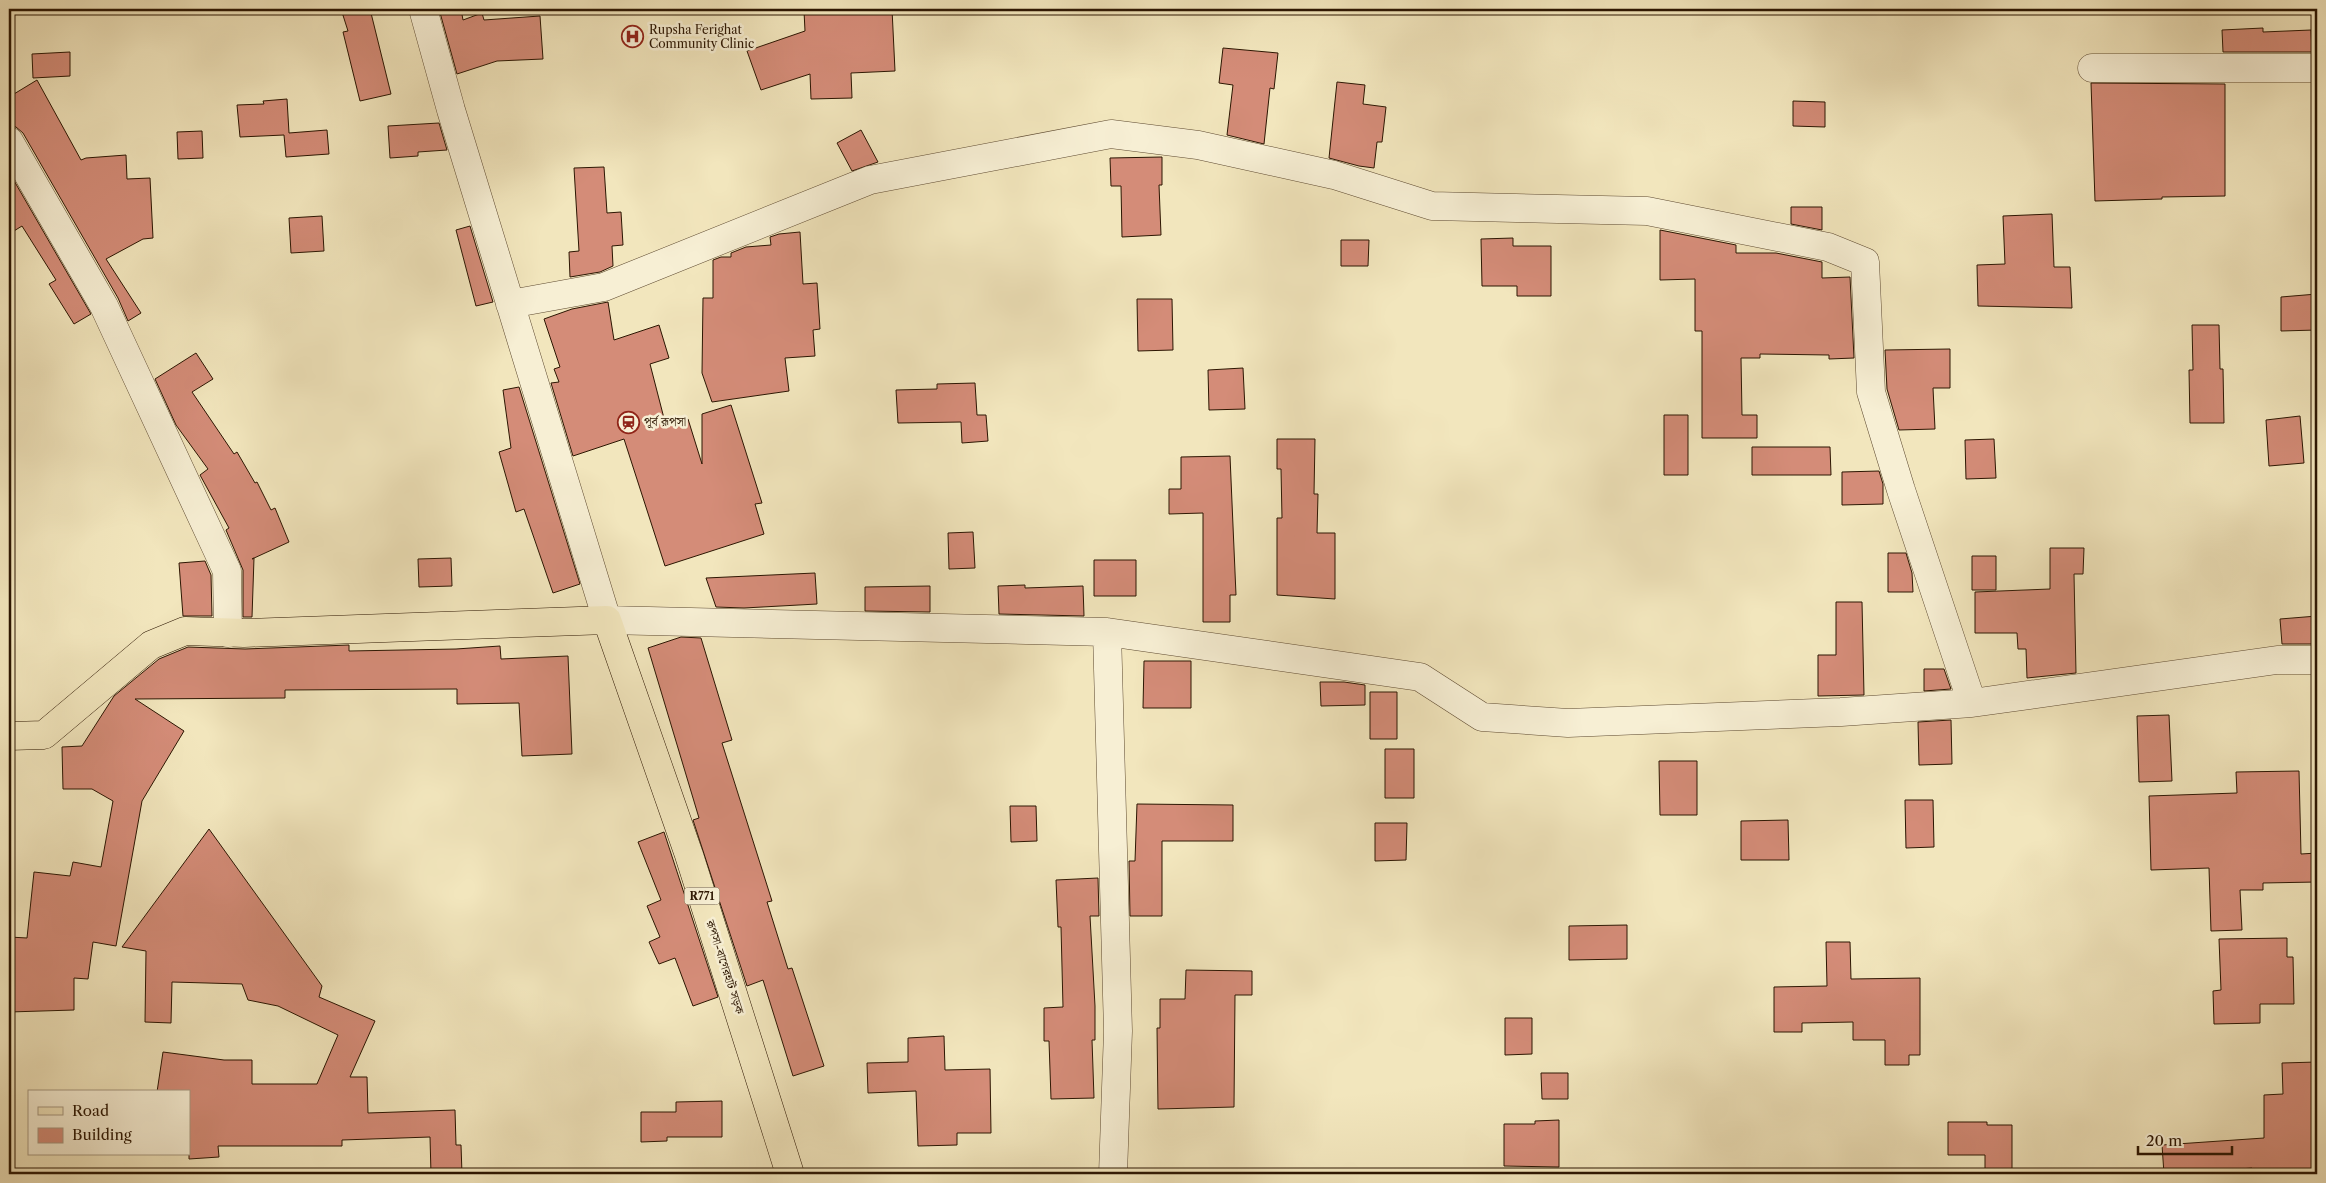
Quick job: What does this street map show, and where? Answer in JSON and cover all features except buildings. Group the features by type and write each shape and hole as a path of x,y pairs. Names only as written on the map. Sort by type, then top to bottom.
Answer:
{"main road":[{"path":"9,736 44,735 151,645 184,631 228,633 606,620"},
{"name":"রূপসা-বাগেরহাট সড়ক","path":"606,620 689,855 790,1174"}],"street":[{"path":"423,9 606,620 1107,632 1420,677 1482,717 1568,723 1841,712 1972,702 2277,660 2317,660"},
{"path":"2092,68 2317,68"},
{"path":"510,304 604,287 870,180 1111,134 1198,145 1334,175 1432,206 1647,211 1828,247 1865,262 1870,392 1972,702"},
{"path":"9,141 104,306 227,571 228,633"},
{"path":"1107,632 1118,1032 1113,1174"}],"place":[{"name":"Rupsha Ferighat Community Clinic","path":"633,37"},
{"name":"পূর্ব রূপসা","path":"628,422"}]}
